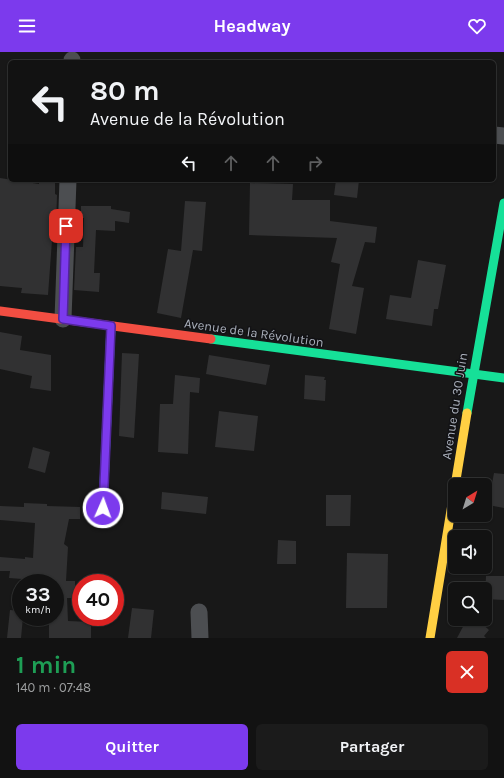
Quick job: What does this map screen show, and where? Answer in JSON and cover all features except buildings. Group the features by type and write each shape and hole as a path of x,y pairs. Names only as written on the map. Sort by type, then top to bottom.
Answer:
{"street":[{"path":"63,319 68,182"},
{"name":"Avenue du 30 Juin","path":"430,638 472,374 504,203"},
{"name":"Avenue de la Révolution","path":"0,311 504,378"},
{"path":"103,508 111,326"},
{"path":"199,612 200,638"}],"traffic: fast":[{"path":"467,413 504,203"},
{"path":"103,508 111,326"},
{"path":"211,339 504,378"}],"traffic: slow":[{"path":"430,638 467,413"}],"traffic: jam":[{"path":"0,311 211,339"}],"route":[{"path":"66,226 63,319 111,326 103,508"}]}
